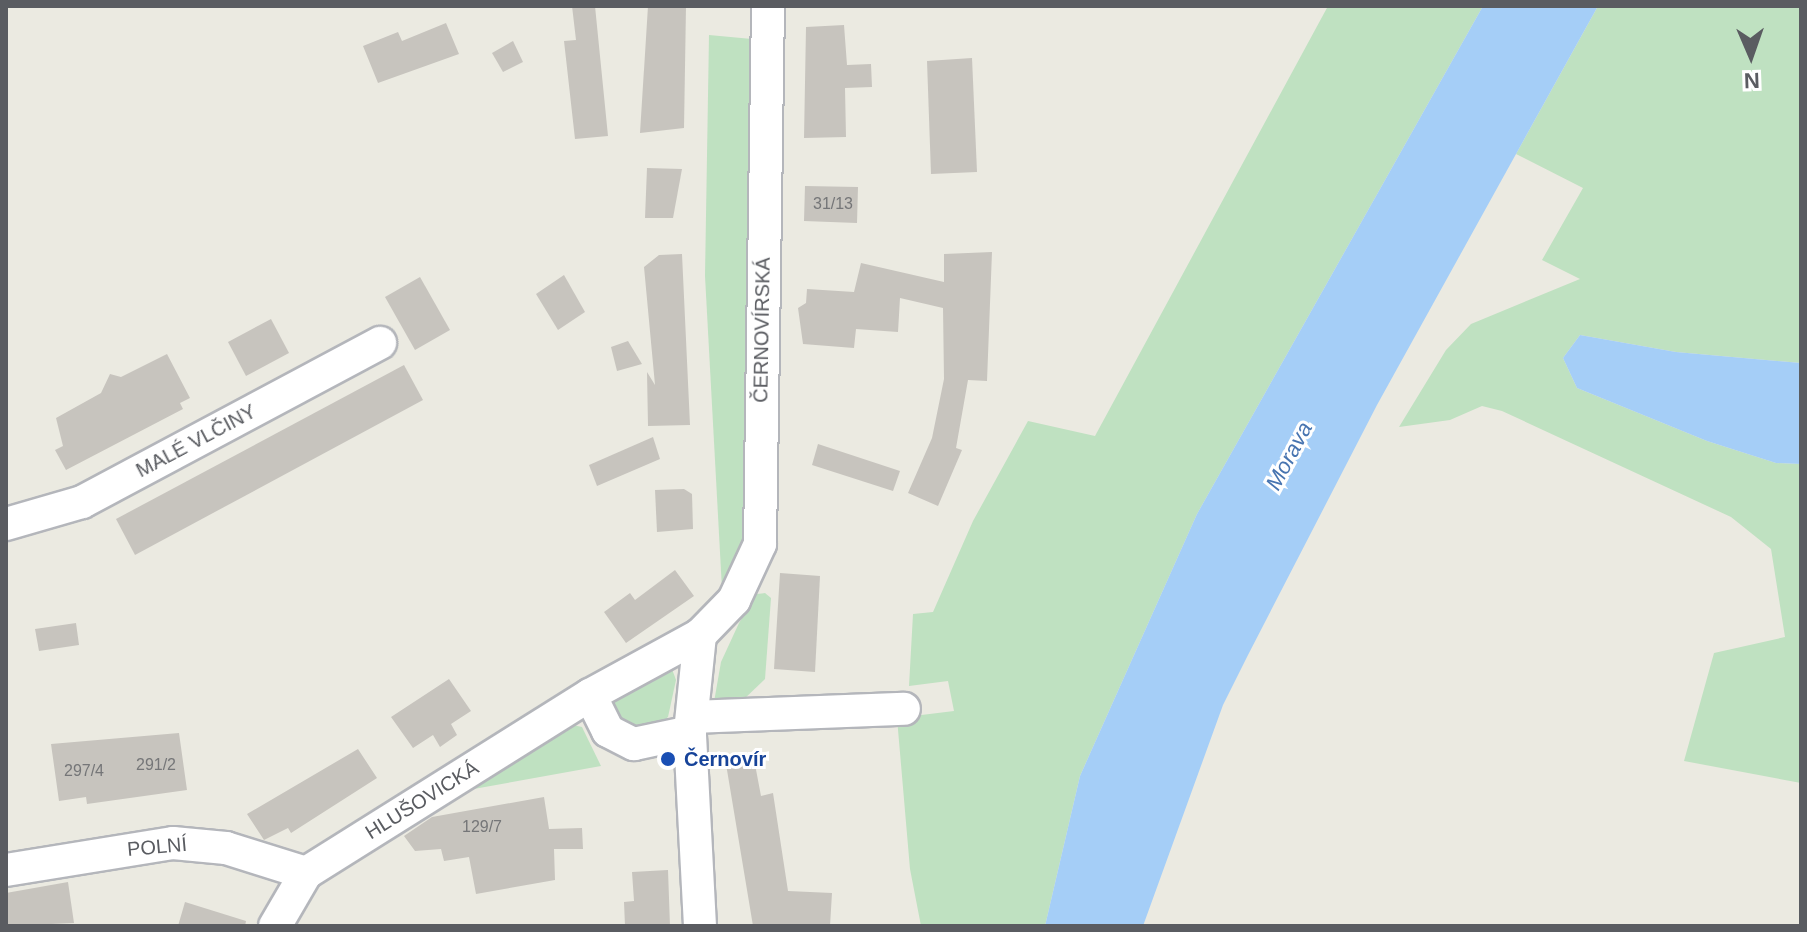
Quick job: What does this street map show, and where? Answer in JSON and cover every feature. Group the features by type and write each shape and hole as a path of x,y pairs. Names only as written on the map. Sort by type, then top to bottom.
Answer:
{"street":[{"name":"ČERNOVÍRSKÁ","path":"700,635 734,600 760,544 768,6"},
{"name":"MALÉ VLČINY","path":"6,524 82,502 380,343"},
{"name":"HLUŠOVICKÁ","path":"275,926 306,873 590,695 700,635"},
{"path":"700,635 691,724 700,926"},
{"path":"590,695 608,731 634,744 691,724 904,709"},
{"name":"POLNÍ","path":"6,870 173,843 226,848 306,873"}],"green space":[{"path":"1328,6 1483,6 1197,514 1080,776 1045,926 921,926 910,869 897,718 954,711 948,681 909,686 913,614 933,612 973,521 1028,421 1095,436"},
{"path":"1598,6 1801,6 1801,363 1676,352 1580,335 1563,358 1577,388 1707,441 1776,463 1801,464 1801,783 1684,761 1714,653 1785,637 1771,549 1731,517 1502,411 1482,406 1450,420 1399,427 1446,350 1471,324 1580,279 1542,260 1583,188 1516,154"},
{"path":"709,35 752,39 744,544 722,589 705,276"},
{"path":"765,593 771,598 765,679 741,702 714,702 721,662 739,623 757,594"},
{"path":"660,666 672,669 676,680 668,717 653,730 618,725 612,704 619,692"},
{"path":"573,725 582,727 601,766 457,792"}],"water":[{"name":"Morava","path":"1483,6 1598,6 1377,405 1223,705 1143,926 1045,926 1080,776 1197,514"},
{"path":"1580,335 1676,352 1801,363 1801,464 1776,463 1707,441 1577,388 1563,358"}],"building":[{"path":"572,6 595,6 608,136 575,139 564,41 576,40"},
{"path":"648,6 686,6 684,128 640,133"},
{"path":"446,23 459,54 378,83 363,46 398,32 402,41"},
{"path":"844,25 847,65 871,64 872,87 845,88 846,137 804,138 806,27"},
{"path":"513,41 523,62 503,72 492,53"},
{"path":"972,58 977,172 931,174 927,61"},
{"path":"647,168 682,169 673,218 645,218"},
{"path":"805,186 858,187 857,223 804,221"},
{"path":"992,252 987,381 968,380 956,448 962,450 938,506 908,493 932,438 944,379 943,308 900,298 898,332 856,329 854,348 803,344 798,308 806,303 807,289 854,292 861,263 944,282 944,254"},
{"path":"682,254 690,425 648,426 647,372 655,385 644,267 659,255"},
{"path":"564,275 585,312 558,330 536,294"},
{"path":"420,277 450,330 415,350 385,297"},
{"path":"271,319 289,353 246,376 228,342"},
{"path":"628,341 642,364 617,371 611,347"},
{"path":"167,354 190,398 180,403 183,409 66,470 55,450 63,446 56,418 101,393 110,374 121,377"},
{"path":"404,365 423,400 135,555 116,519"},
{"path":"653,437 660,459 597,486 589,465"},
{"path":"818,444 900,471 893,491 812,465"},
{"path":"684,489 692,494 693,529 657,532 655,490"},
{"path":"675,570 694,596 626,643 604,612 630,593 635,600"},
{"path":"780,573 820,576 815,672 774,669"},
{"path":"76,623 79,645 39,651 35,629"},
{"path":"449,679 471,711 451,724 457,735 440,747 433,735 413,748 391,717"},
{"path":"179,733 187,790 87,804 86,797 59,801 51,744"},
{"path":"358,749 377,778 291,833 288,828 264,840 247,814"},
{"path":"754,759 761,796 773,793 788,891 832,893 830,926 753,926 726,764"},
{"path":"544,797 549,829 582,828 583,849 554,849 555,880 476,894 469,857 444,861 441,849 415,851 404,836 432,817"},
{"path":"668,870 670,926 625,926 624,902 634,901 632,872"},
{"path":"68,882 74,923 6,926 6,893"},
{"path":"185,902 246,921 245,926 178,926"}],"place":[{"name":"Černovír","path":"668,759"}]}
